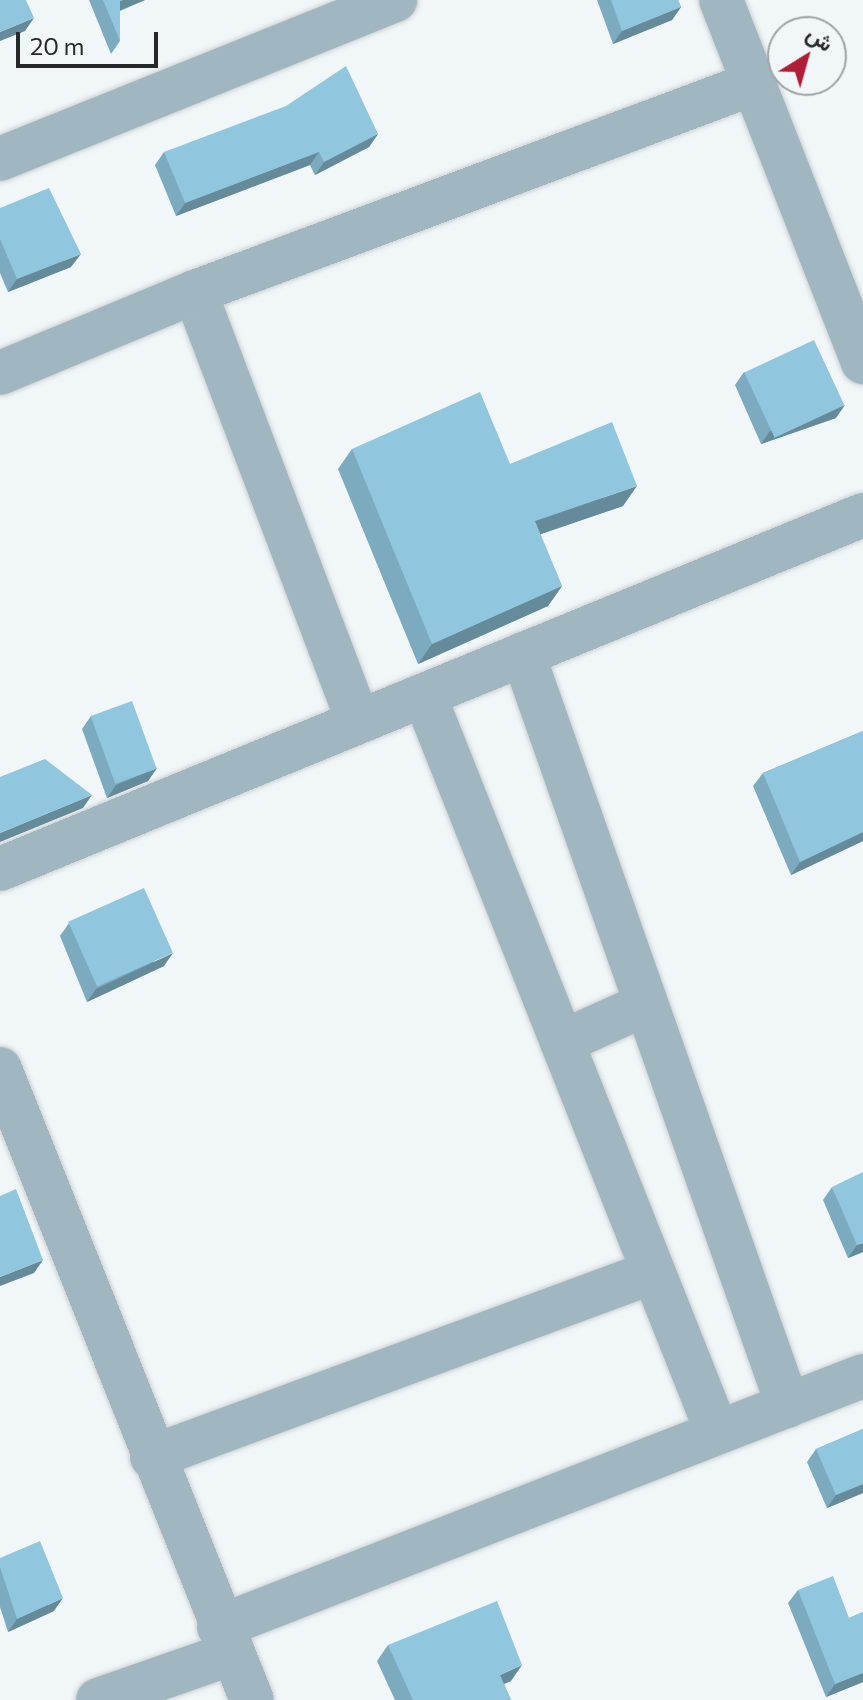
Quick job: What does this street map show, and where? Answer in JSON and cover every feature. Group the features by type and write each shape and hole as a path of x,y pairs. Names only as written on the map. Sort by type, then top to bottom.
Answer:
{"street":[{"path":"0,159 395,0"},
{"path":"721,0 863,362"},
{"path":"0,373 195,292 752,84"},
{"path":"195,292 358,721"},
{"path":"0,869 863,515"},
{"path":"523,654 644,1005 788,1406"},
{"path":"425,697 717,1432"},
{"path":"562,1042 644,1005"},
{"path":"0,1069 9,1119 252,1700"},
{"path":"152,1457 653,1272"},
{"path":"98,1700 226,1640 717,1432 863,1376"}],"building":[{"path":"0,0 26,0 34,18 0,32"},
{"path":"103,0 123,0 120,1 120,41"},
{"path":"611,0 678,0 681,7 622,31"},
{"path":"346,66 378,134 324,162 319,152 185,203 164,152 286,106"},
{"path":"49,188 81,254 17,279 0,239 0,208"},
{"path":"814,340 844,405 775,438 744,373"},
{"path":"480,392 510,464 612,422 637,486 535,521 562,586 432,644 352,449"},
{"path":"132,701 157,769 115,784 91,716"},
{"path":"863,731 863,832 800,862 763,773"},
{"path":"45,759 92,795 0,833 0,777"},
{"path":"144,888 173,953 97,987 68,922"},
{"path":"863,1172 863,1243 857,1245 832,1187"},
{"path":"16,1189 43,1260 0,1277 0,1196"},
{"path":"863,1429 863,1484 836,1495 816,1449"},
{"path":"40,1541 63,1598 17,1619 0,1567 0,1558"},
{"path":"833,1576 849,1618 863,1612 863,1673 835,1684 798,1590"},
{"path":"497,1601 522,1665 500,1675 511,1700 413,1700 388,1645"}]}
